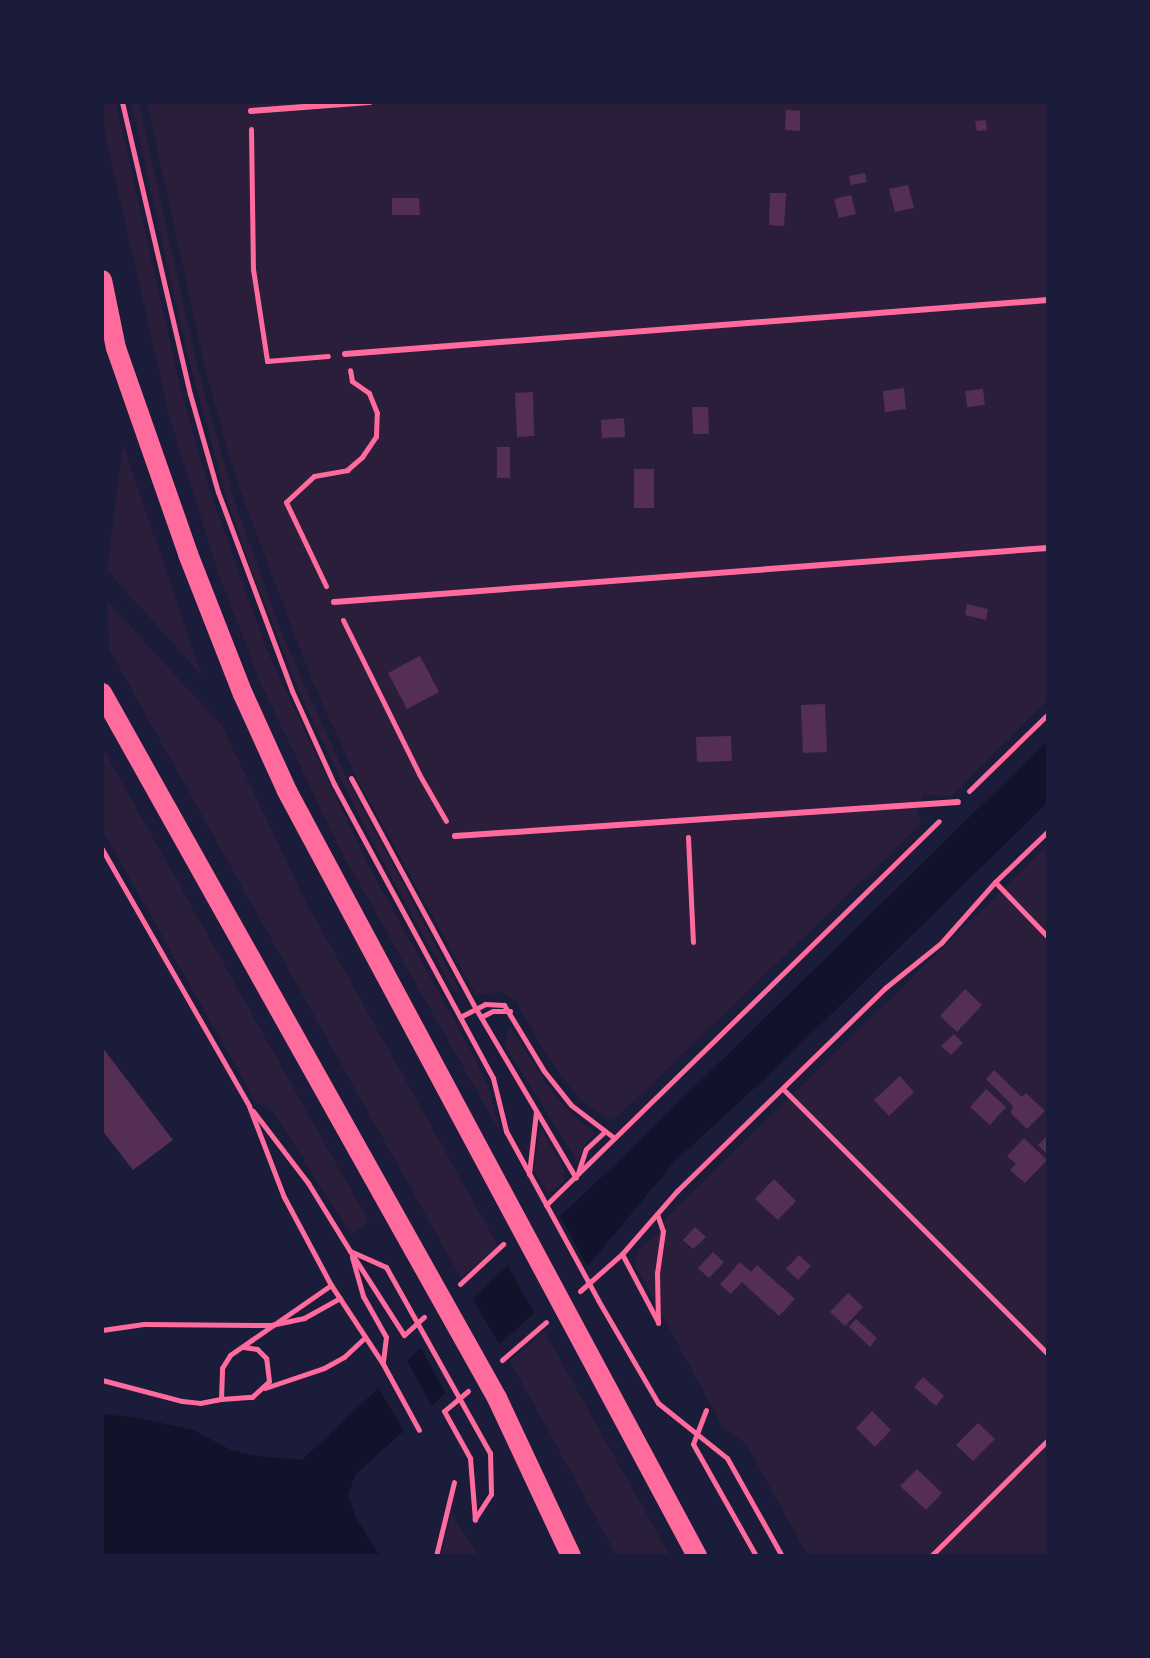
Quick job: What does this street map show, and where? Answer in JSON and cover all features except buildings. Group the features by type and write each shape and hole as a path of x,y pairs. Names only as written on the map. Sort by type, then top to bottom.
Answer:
{"main road":[{"path":"102,280 116,348 133,402 243,694 287,791 565,1318 697,1556"},
{"path":"102,693 497,1398 571,1556"}],"lane":[{"path":"251,111 370,102"},
{"path":"345,354 1048,300"},
{"path":"334,602 1048,548"},
{"path":"455,836 958,802"}],"path":[{"path":"122,102 190,394 218,492 292,691 334,784 493,1078 506,1131 598,1300 658,1403 727,1458 782,1556"},
{"path":"251,111 252,253 267,361 345,354"},
{"path":"542,1209 1048,714"},
{"path":"351,778 476,1009 576,1178"},
{"path":"687,820 693,942"},
{"path":"568,1302 622,1254 657,1213 885,988 941,943 995,882 1048,831"},
{"path":"102,849 249,1106 308,1183 404,1335 427,1314"},
{"path":"995,882 1048,937"},
{"path":"460,1017 495,1003 511,1011 544,1071 562,1094 571,1105 613,1137"},
{"path":"481,1017 493,1011 511,1011"},
{"path":"783,1089 1048,1354"},
{"path":"249,1106 284,1197 331,1285 363,1339 383,1364 419,1430"},
{"path":"529,1174 536,1111"},
{"path":"576,1178 586,1149 605,1131"},
{"path":"622,1254 658,1323 657,1273 663,1231 657,1213"},
{"path":"450,1293 507,1241"},
{"path":"350,1251 386,1267 405,1302 472,1421 490,1453 491,1494 475,1520 470,1458 444,1411 478,1381"},
{"path":"350,1251 363,1296 386,1337 383,1364"},
{"path":"221,1399 222,1368 230,1355 331,1285"},
{"path":"102,1330 144,1324 271,1325 304,1318 340,1298"},
{"path":"501,1361 565,1318"},
{"path":"102,1380 182,1401 252,1397 265,1388 324,1368 344,1357 363,1339"},
{"path":"243,1347 257,1349 266,1358 271,1373 265,1388"},
{"path":"706,1410 693,1444 756,1556"},
{"path":"931,1556 1048,1440"},
{"path":"436,1556 454,1482"}],"shaded area":[{"path":"102,102 116,102 181,391 210,491 266,648 367,863 475,1058 488,1087 501,1134 341,851 261,684 218,572 170,419 102,121"},
{"path":"131,102 139,102 199,373 236,505 283,636 345,774 463,997 453,989 373,844 302,699 255,580 227,501 184,341"},
{"path":"147,102 1048,102 1048,700 951,796 923,795 917,814 922,823 613,1121 579,1099 544,1051 515,1000 500,992 476,995 355,775 311,678 236,479 205,368"},
{"path":"123,445 202,676 107,570"},
{"path":"107,601 222,726 305,900 498,1246 461,1278 109,649"},
{"path":"1048,740 1048,802 772,1072 674,1162 594,1259 355,1475 348,1495 356,1518 380,1556 102,1556 102,1414 193,1430 231,1450 257,1456 302,1460 626,1154"},
{"path":"102,747 369,1222 351,1235 271,1108 256,1102 102,829"},
{"path":"1048,845 1048,1556 808,1556 746,1444 724,1429 634,1263 639,1249 659,1233 667,1217"},
{"path":"510,1026 546,1084 571,1114 595,1133 583,1147 578,1162 504,1045"},
{"path":"540,1127 565,1171 564,1182 548,1194 534,1170"},
{"path":"544,1331 670,1556 617,1556 510,1361"},
{"path":"451,1513 478,1556 441,1556"}],"pier":[{"path":"558,1212 589,1269 536,1316 505,1261"},
{"path":"470,1294 501,1347 447,1396 418,1342"},
{"path":"404,1355 433,1408 405,1433 375,1382"}]}
